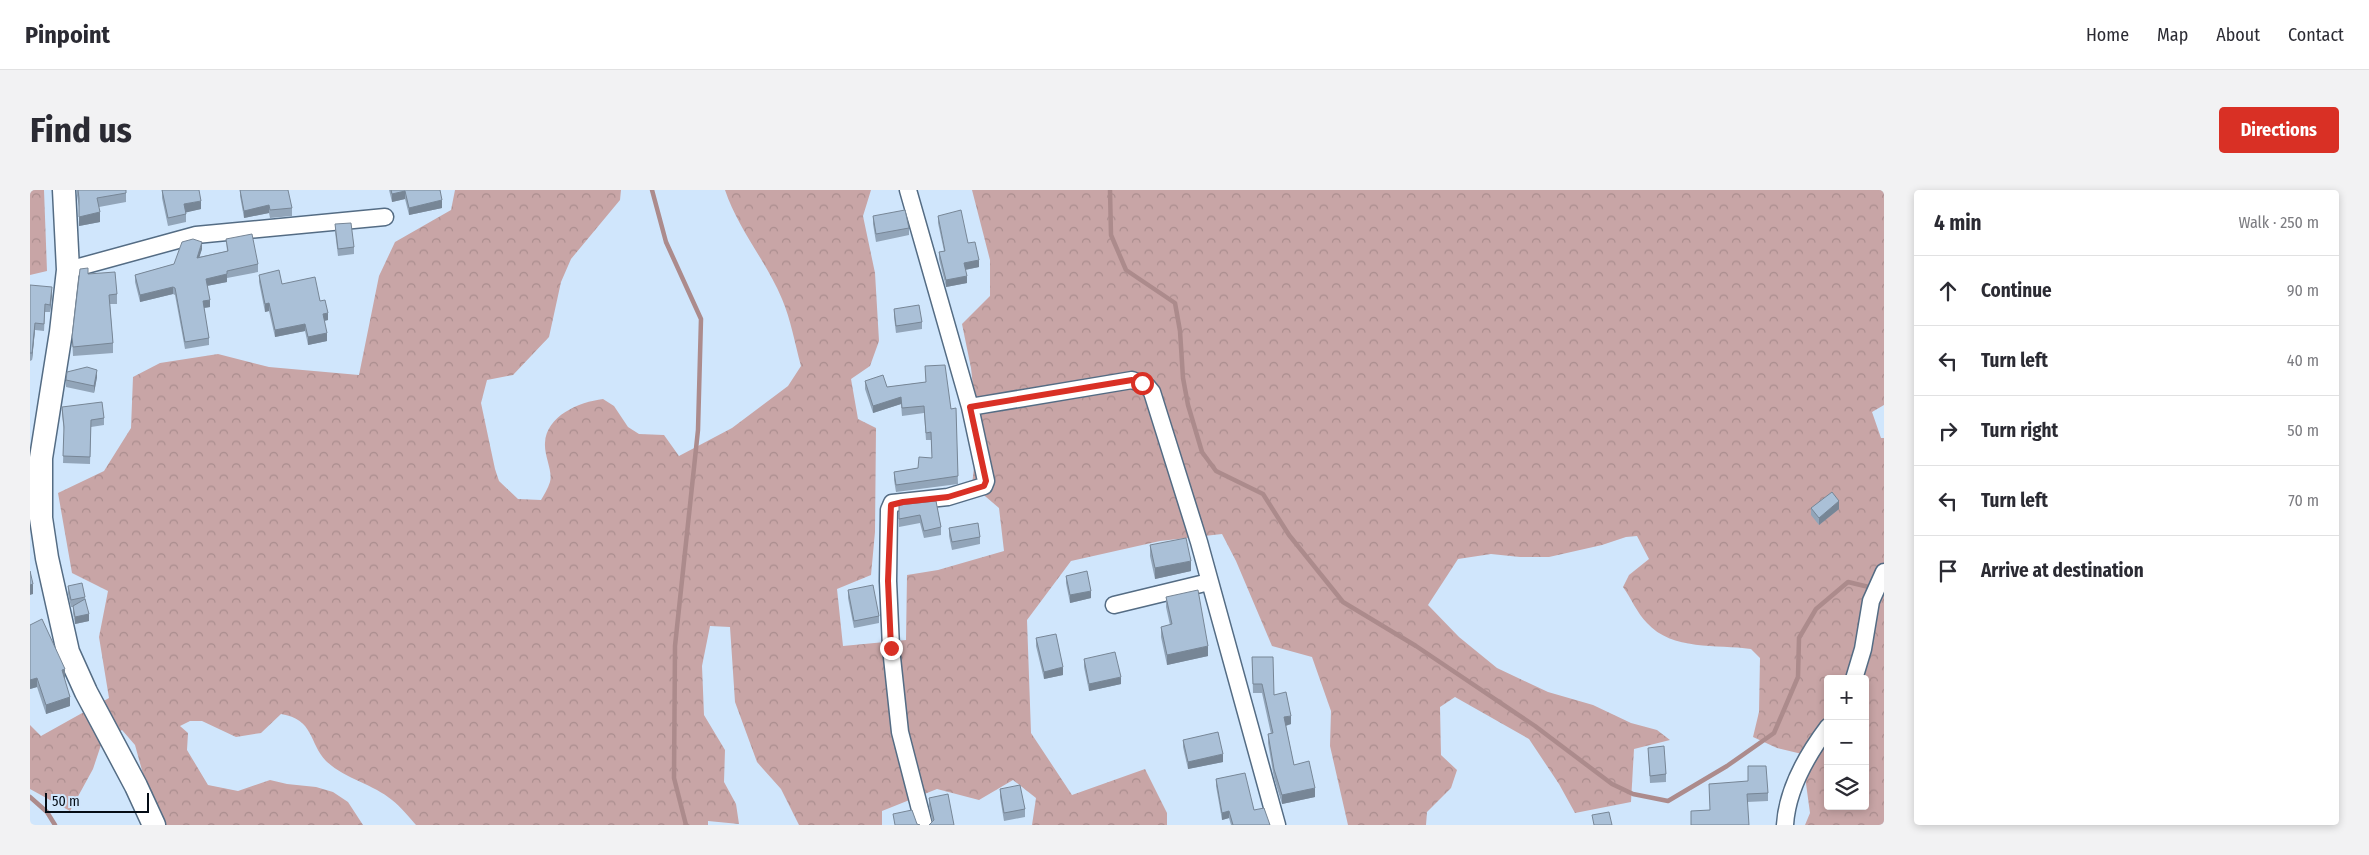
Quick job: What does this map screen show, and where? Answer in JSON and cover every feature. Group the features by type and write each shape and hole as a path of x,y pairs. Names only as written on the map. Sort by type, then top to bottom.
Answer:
{"street":[{"path":"64,190 68,270 61,332 41,458 41,518 68,652 86,692 136,786 154,825"},
{"path":"908,190 970,407 986,481 984,486 948,497 892,503 889,510 888,600 900,732 924,825"},
{"path":"68,270 196,236 385,218"},
{"path":"970,407 1132,380 1147,386 1152,392 1210,582 1277,825"},
{"path":"1855,675 1863,649 1872,601 1883,573"},
{"path":"1114,606 1210,582"},
{"path":"1785,825 1798,776 1814,745 1824,732"}],"green space":[{"path":"30,190 44,190 47,271 30,275"},
{"path":"455,190 621,190 620,200 571,259 561,282 549,337 513,375 487,380 481,403 499,481 518,499 541,500 551,478 545,448 547,433 557,418 574,407 603,399 614,406 628,427 639,434 664,435 679,456 732,428 788,386 801,366 782,299 737,218 725,190 871,190 863,216 875,273 879,341 870,366 851,379 858,419 876,428 875,532 871,575 837,589 843,646 906,640 907,575 938,570 1004,551 999,508 972,485 978,432 971,368 962,324 990,296 990,260 972,190 1884,190 1884,405 1872,412 1881,438 1884,438 1884,825 1805,825 1810,813 1802,754 1777,748 1753,737 1759,712 1760,658 1751,649 1696,645 1669,638 1657,632 1647,623 1623,587 1629,575 1649,559 1637,536 1626,537 1602,545 1549,557 1491,554 1458,559 1428,605 1459,637 1497,668 1548,692 1593,705 1631,723 1657,730 1670,740 1634,749 1631,802 1575,813 1559,784 1529,739 1455,697 1440,707 1441,755 1457,770 1451,788 1427,812 1426,825 1348,825 1330,746 1331,711 1312,657 1272,646 1236,561 1222,534 1160,541 1071,561 1027,620 1031,733 1072,795 1145,769 1167,813 1167,825 1032,825 1036,798 1013,780 979,800 937,789 882,811 882,825 799,825 781,789 757,762 735,702 730,627 710,626 702,666 704,715 725,750 724,782 736,804 739,824 708,821 708,825 416,825 399,806 384,794 350,777 326,761 305,726 292,717 281,714 261,733 236,737 202,721 190,721 180,726 188,733 187,750 208,785 238,791 270,780 316,787 333,792 348,802 363,825 164,825 143,774 135,745 122,730 102,742 93,769 70,811 30,789 30,725 41,736 109,698 99,637 108,591 72,573 58,493 104,471 131,428 133,377 160,363 218,354 269,367 359,375 379,276 395,242 451,210"}],"building":[{"path":"78,190 126,190 126,193 97,198 100,212 79,217"},
{"path":"162,190 199,190 201,201 184,204 186,214 168,218"},
{"path":"240,190 288,190 292,208 270,210 269,205 244,211"},
{"path":"391,190 440,190 442,200 409,208 405,191 392,194"},
{"path":"905,210 909,228 876,234 873,216"},
{"path":"961,210 968,243 975,242 979,260 964,263 967,276 946,280 939,252 945,251 938,216"},
{"path":"351,223 354,247 338,249 335,224"},
{"path":"252,234 258,264 227,271 227,274 206,279 210,300 203,301 209,338 185,342 175,288 140,295 135,275 174,264 182,242 193,239 202,242 197,258 228,251 226,239"},
{"path":"88,268 88,274 115,272 117,294 109,295 113,343 73,347 72,337 80,269"},
{"path":"279,270 282,284 315,277 320,301 325,300 328,313 323,314 327,333 308,337 305,324 275,330 269,303 265,304 259,275"},
{"path":"30,285 52,287 50,305 45,304 44,324 35,323 32,353 30,353"},
{"path":"919,305 922,322 896,326 894,309"},
{"path":"945,365 951,409 956,408 958,476 896,485 894,472 918,468 919,457 932,458 931,432 926,433 924,406 902,408 901,397 873,406 865,381 883,375 887,387 926,382 925,366"},
{"path":"87,367 97,370 94,386 66,380 67,372"},
{"path":"102,402 104,418 91,420 90,457 63,456 64,427 62,407"},
{"path":"1832,492 1839,501 1819,518 1811,508"},
{"path":"936,501 941,527 924,531 920,515 899,519 899,505"},
{"path":"978,523 980,537 952,542 949,528"},
{"path":"1186,538 1191,561 1155,568 1150,545"},
{"path":"30,571 33,584 30,585"},
{"path":"1087,571 1091,591 1070,595 1066,576"},
{"path":"82,583 85,597 71,600 68,586"},
{"path":"873,585 879,616 854,621 848,590"},
{"path":"1198,590 1208,646 1167,655 1161,627 1172,624 1166,597"},
{"path":"85,599 89,614 75,617 73,606"},
{"path":"42,619 65,669 62,670 70,697 46,705 37,678 30,680 30,625"},
{"path":"1056,634 1063,667 1044,672 1036,638"},
{"path":"1115,652 1121,677 1089,684 1084,659"},
{"path":"1252,657 1273,657 1274,695 1286,692 1291,716 1284,717 1294,765 1309,761 1315,788 1282,795 1274,769 1268,734 1273,733 1262,684 1253,684"},
{"path":"1218,732 1223,754 1188,762 1183,740"},
{"path":"1664,746 1666,774 1650,776 1648,748"},
{"path":"1748,766 1766,766 1768,793 1747,794 1749,825 1691,825 1691,811 1710,810 1709,784 1748,781"},
{"path":"1245,773 1254,810 1264,808 1270,825 1233,825 1229,811 1222,813 1216,779"},
{"path":"1020,785 1025,809 1004,813 1000,789"},
{"path":"948,794 954,825 929,825 934,820 929,798"},
{"path":"912,810 917,824 920,825 895,825 893,814"},
{"path":"1609,812 1612,825 1594,825 1592,815"}],"waterway":[{"path":"652,190 666,242 701,319 698,430 675,646 674,778 686,825"},
{"path":"1110,190 1111,235 1126,270 1175,303 1180,331 1183,378 1188,405 1202,452 1216,471 1263,494 1289,535 1343,602 1416,646 1535,726 1612,784 1633,794 1668,801 1727,766 1774,733 1798,677 1799,638 1816,609 1848,582 1873,588"},
{"path":"30,797 47,812 55,825"}],"route":[{"path":"891,648 888,581 889,510 892,503 948,497 984,486 986,481 970,407 1132,380 1142,383"}]}
